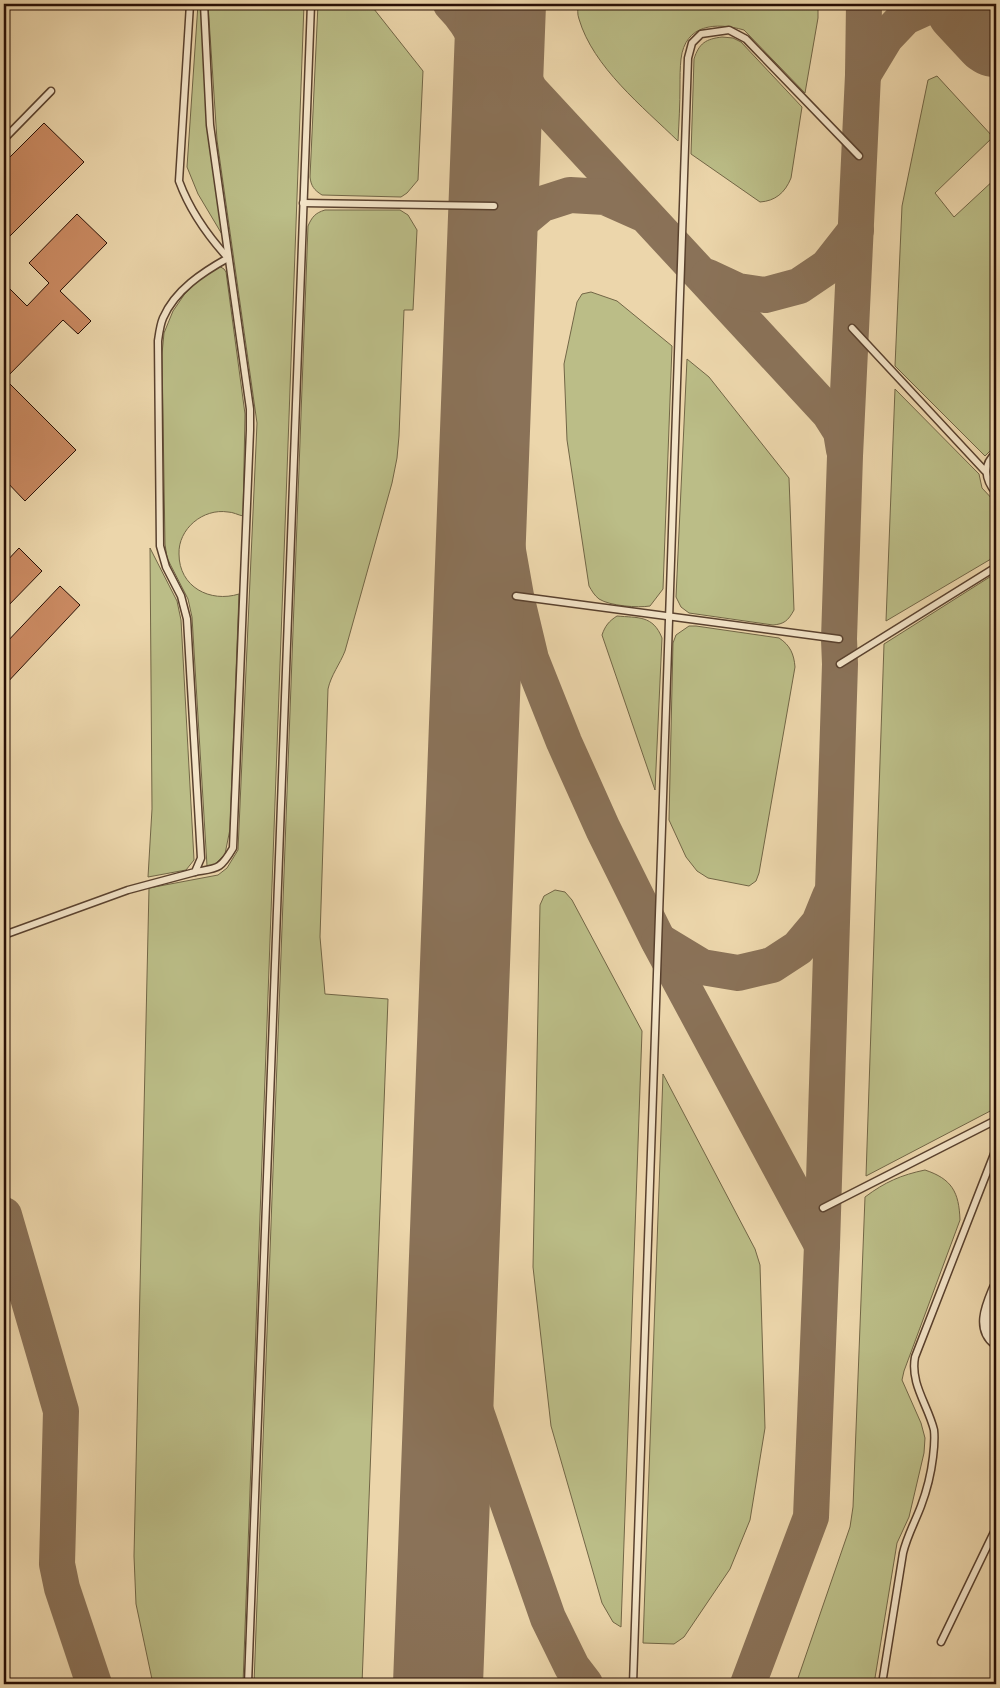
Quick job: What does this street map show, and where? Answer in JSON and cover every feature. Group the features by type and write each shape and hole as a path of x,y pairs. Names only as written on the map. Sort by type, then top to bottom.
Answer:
{"street":[{"path":"996,1288 986,1315 988,1332 996,1342"}],"lane":[{"path":"190,4 179,182 185,198 199,222 228,258"},
{"path":"4,935 128,890 195,872 216,869 226,860 233,848 250,409 210,125 204,4"},
{"path":"248,1684 311,4"},
{"path":"634,1684 688,58 692,43 701,34 728,30 746,39 859,156"},
{"path":"4,139 51,91"},
{"path":"303,203 494,206"},
{"path":"195,872 200,858 187,619 181,596 166,567 160,546 158,341 163,319 172,303 204,271 228,258"},
{"path":"852,328 985,471 989,485 996,493"},
{"path":"985,471 991,457 996,452"},
{"path":"840,664 996,567"},
{"path":"516,596 839,639"},
{"path":"823,1208 996,1120"},
{"path":"882,1684 903,1553 907,1536 921,1507 930,1478 934,1446 934,1430 916,1382 913,1367 915,1356 996,1149"},
{"path":"941,1642 996,1528"}],"green space":[{"path":"198,4 201,4 210,125 226,241 198,194 187,167"},
{"path":"208,4 304,4 243,1684 153,1684 136,1604 134,1556 149,888 218,875 227,868 238,850 257,423 217,140"},
{"path":"318,4 370,4 423,71 418,180 401,197 322,195 312,185 310,177"},
{"path":"578,4 818,4 818,18 805,93 744,30 723,26 704,28 695,32 689,39 684,47 681,59 678,141 635,100 595,54 578,17"},
{"path":"722,37 733,38 741,42 802,107 791,178 783,192 770,200 760,202 691,154 694,59 698,49 704,43"},
{"path":"937,76 993,137 935,193 954,217 996,178 996,445 985,456 895,366 902,206 928,80"},
{"path":"325,210 400,210 408,215 417,230 413,310 404,310 397,458 392,483 345,651 328,689 320,937 325,994 388,999 362,1684 254,1684 308,226 314,216"},
{"path":"219,266 226,272 245,414 243,516 230,512 219,512 201,517 187,529 180,545 179,554 180,566 184,575 190,584 198,590 217,596 239,594 230,829 225,854 214,865 207,866 192,617 188,599 167,558 165,544 162,354 164,333 173,311 184,295 211,267"},
{"path":"591,292 617,301 672,346 663,589 650,606 624,606 610,603 599,599 589,586 567,440 564,364 577,302 582,294"},
{"path":"687,359 709,377 789,478 794,610 788,619 780,624 773,625 689,613 681,607 676,597"},
{"path":"895,389 979,474 982,488 996,503 996,556 886,621"},
{"path":"150,548 177,601 181,620 194,860 186,870 148,877 152,809"},
{"path":"996,573 996,1108 866,1176 884,644"},
{"path":"617,616 649,621 654,625 662,638 655,790 602,635 604,629"},
{"path":"689,626 779,638 789,647 794,658 795,667 759,873 756,881 749,886 708,878 697,871 686,857 669,820 673,643 676,635"},
{"path":"555,890 565,892 572,900 642,1031 621,1627 613,1622 602,1603 551,1426 533,1267 540,905 544,896"},
{"path":"663,1074 755,1249 760,1265 765,1428 750,1520 730,1569 684,1637 674,1644 643,1643"},
{"path":"925,1170 948,1182 956,1194 960,1220 902,1380 921,1423 925,1438 924,1453 909,1517 897,1543 874,1684 796,1684 850,1527 853,1507 865,1197 879,1187 894,1180"}],"building":[{"path":"44,123 84,162 4,242 4,163"},
{"path":"77,214 107,243 60,291 91,321 78,334 63,320 5,379 76,450 25,501 4,479 4,283 27,306 49,283 29,263"},
{"path":"19,548 42,571 4,610 4,564"},
{"path":"60,586 80,605 4,686 4,645"}],"taxiway":[{"path":"451,4 469,26 481,49 498,101"},
{"path":"502,4 507,48 530,90 829,413 841,432 844,450"},
{"path":"748,1684 811,1517 822,1245 845,456 863,75 864,4"},
{"path":"863,75 886,37 905,17 927,7 954,6 986,20"},
{"path":"492,264 518,224 542,204 570,195 605,197 641,213"},
{"path":"708,277 738,291 765,295 799,286 827,267 856,230"},
{"path":"487,392 507,545 516,596 531,659 564,742 603,829 658,940 822,1245"},
{"path":"659,941 702,967 738,973 772,965 798,948 819,923 830,896"},
{"path":"4,1215 61,1411 57,1564 62,1588 94,1684"},
{"path":"451,1340 548,1618 572,1667 585,1684"}],"runway":[{"path":"438,1684 501,4"},
{"path":"970,4 996,32"}]}
